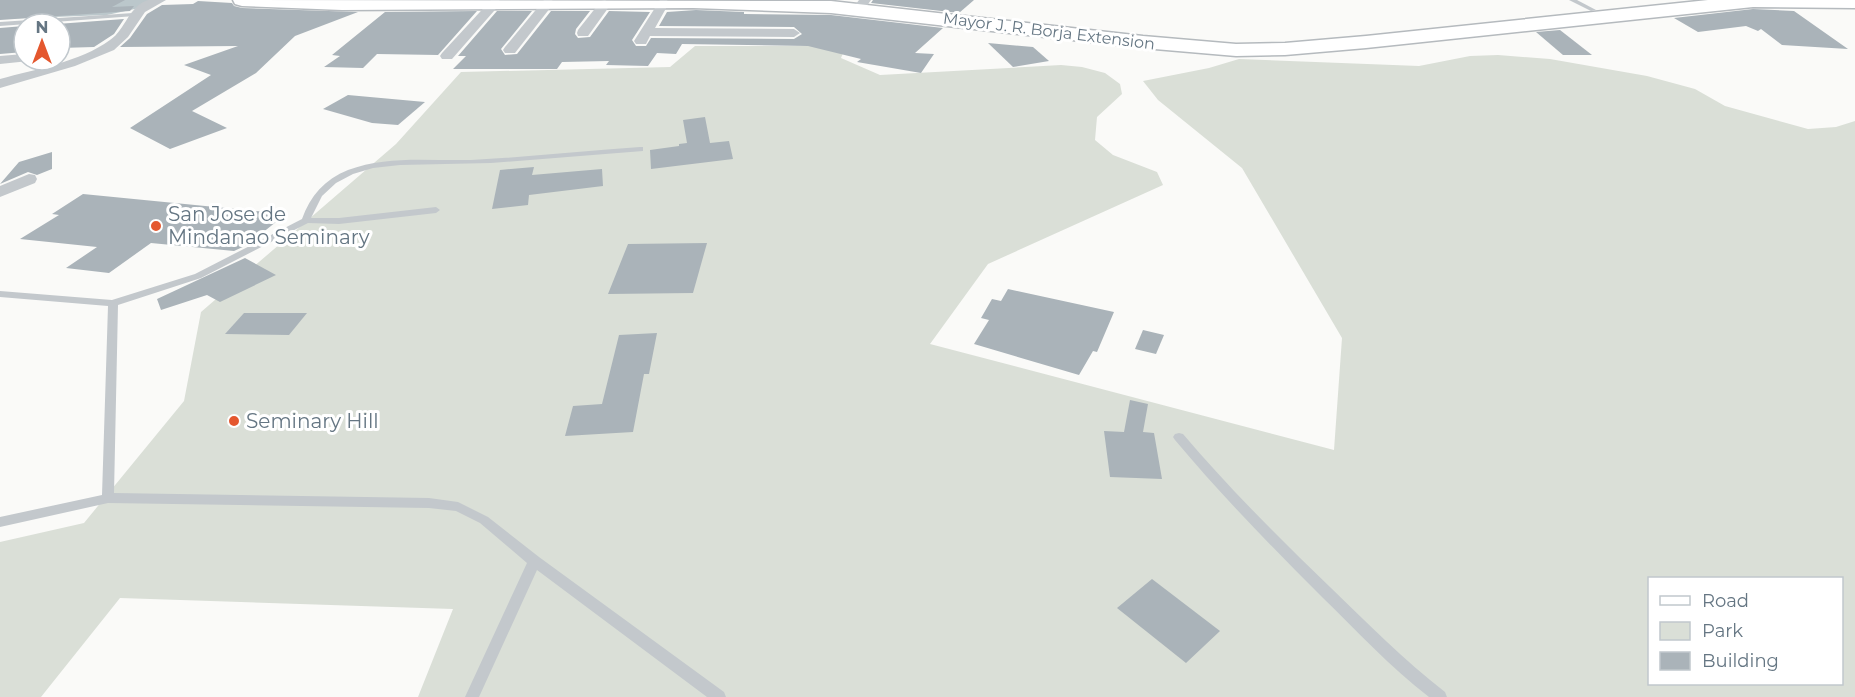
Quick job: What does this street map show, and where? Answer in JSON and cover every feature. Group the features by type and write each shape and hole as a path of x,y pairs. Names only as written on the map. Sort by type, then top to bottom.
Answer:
{"main road":[{"name":"Mayor J. R. Borja Extension","path":"242,0 353,4 682,2 752,18 834,4 863,2 1236,50 1285,49 1711,2 1855,2"},
{"name":"Mayor J. R. Borja Extension","path":"804,0 1143,38 1279,42 1689,0"}],"street":[{"path":"0,84 110,47 128,32 133,15 147,5 160,0"},
{"path":"639,45 647,32 682,2"},
{"path":"447,56 495,3"},
{"path":"510,50 548,3"},
{"path":"583,33 605,4"},
{"path":"647,32 752,18 794,33"},
{"path":"72,55 96,53"},
{"path":"0,192 29,179"}],"lane":[{"path":"1572,0 1593,10"},
{"path":"0,24 133,15"},
{"path":"306,220 310,205 318,194 340,177 360,169 379,165 472,162 640,149"},
{"path":"0,294 113,303 198,276 306,220 339,221 436,210"},
{"path":"108,498 113,303"},
{"path":"1179,437 1207,471 1301,568 1403,667 1440,697"},
{"path":"0,522 108,498 429,503 458,507 484,520 534,561 719,697"},
{"path":"472,697 534,561"}],"green space":[{"path":"695,46 846,46 841,58 880,75 1061,65 1105,73 1120,84 1122,94 1097,117 1095,140 1113,155 1157,172 1163,185 988,264 930,344 1334,450 1342,338 1242,168 1158,100 1143,81 1209,68 1239,59 1419,66 1470,56 1498,55 1550,59 1647,76 1695,89 1725,106 1808,129 1836,127 1855,121 1855,697 418,697 453,609 120,598 41,697 0,697 0,542 84,523 184,401 201,312 396,144 461,72 670,67"}],"building":[{"path":"0,0 125,0 112,7 134,6 130,11 72,15 72,12 12,12 12,19 0,20"},
{"path":"873,0 974,0 959,13 871,3"},
{"path":"198,1 232,3 242,8 358,12 295,36 256,73 192,111 227,128 170,149 130,128 211,75 184,65 238,46 120,47 130,38 147,14 162,5 193,4"},
{"path":"1753,9 1794,11 1848,49 1782,45 1761,29 1758,31 1746,26 1698,32 1674,18"},
{"path":"696,10 744,12 744,14 831,15 943,28 915,53 934,54 921,73 857,62 861,59 808,46 682,44 676,54 657,53 648,66 606,65 609,61 562,62 557,69 453,69 466,56 458,56 497,11 532,11 501,49 505,55 517,54 551,11 590,11 576,29 575,34 578,38 590,37 609,11 650,12 632,40 636,46 646,46 651,38 794,39 802,34 794,27 659,26 667,12"},
{"path":"477,11 438,55 377,54 363,68 324,67 340,56 332,55 385,12"},
{"path":"124,19 114,34 94,47 72,48 72,23"},
{"path":"12,27 12,53 0,54 0,28"},
{"path":"1560,30 1592,55 1563,55 1536,32"},
{"path":"988,43 1033,47 1049,61 1013,67"},
{"path":"348,95 425,102 398,125 372,123 323,109"},
{"path":"705,117 710,143 729,141 733,159 651,169 650,150 687,143 683,120"},
{"path":"52,152 52,169 37,175 28,172 0,184 19,162"},
{"path":"534,167 532,175 602,169 603,186 529,195 528,205 492,209 500,170"},
{"name":"San Jose de Mindanao Seminary","path":"83,194 286,214 247,245 234,251 151,243 109,273 66,268 97,247 20,239 59,215 52,214"},
{"path":"707,243 693,293 608,294 628,244"},
{"path":"245,258 276,275 220,302 207,295 161,310 157,299"},
{"path":"1008,289 1114,312 1097,352 1093,351 1079,375 974,344 989,320 981,318 992,299 1001,301"},
{"path":"244,313 307,313 289,335 225,334"},
{"path":"1143,330 1164,335 1156,354 1135,349"},
{"path":"657,333 649,374 644,374 633,432 565,436 573,406 602,404 619,335"},
{"path":"1130,400 1148,404 1143,432 1154,433 1162,479 1110,477 1104,431 1124,432"},
{"path":"1152,579 1220,631 1186,663 1117,608"}],"waterway":[{"path":"0,12 107,8 145,0"}],"place":[{"name":"San Jose de Mindanao Seminary","path":"156,226"},
{"name":"Seminary Hill","path":"234,421"}]}
